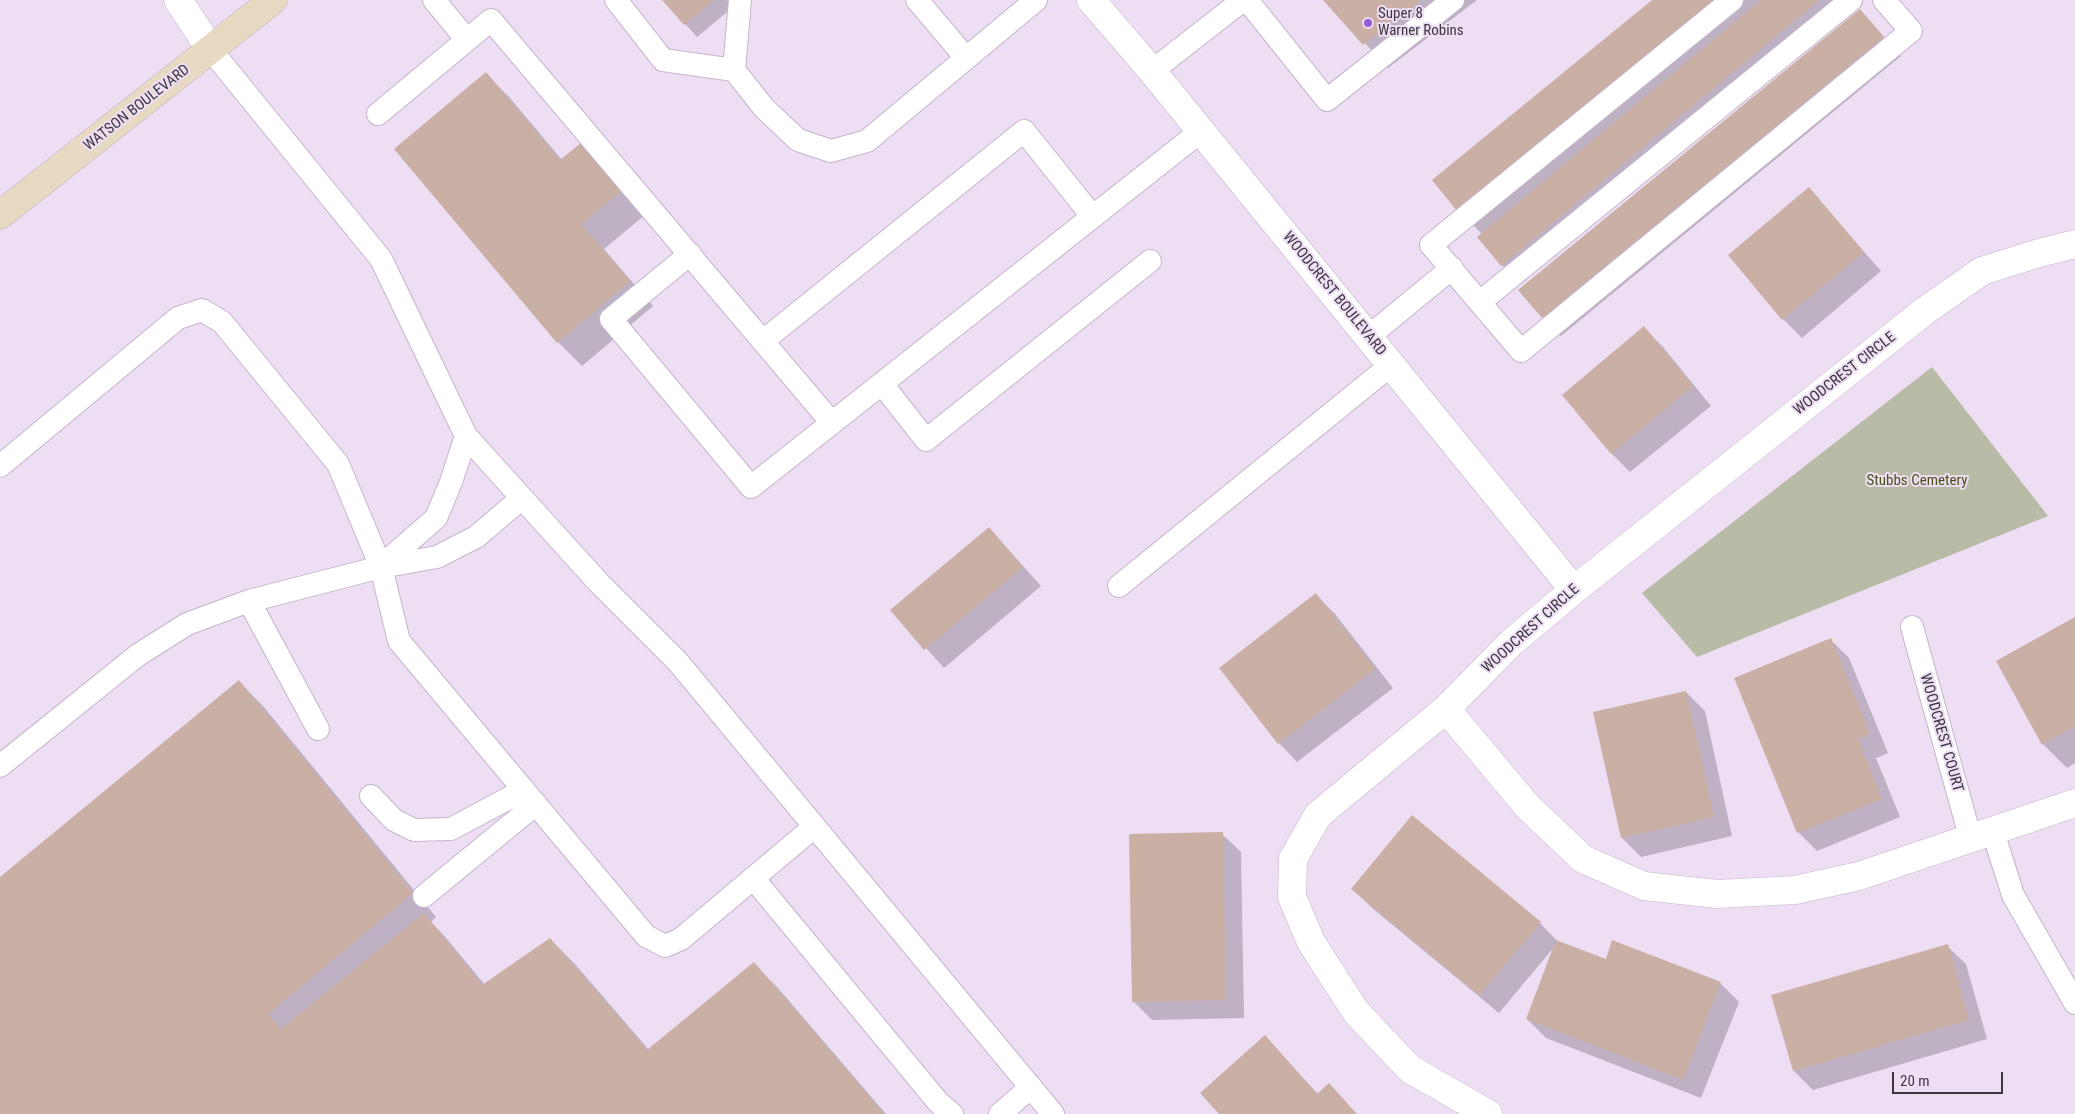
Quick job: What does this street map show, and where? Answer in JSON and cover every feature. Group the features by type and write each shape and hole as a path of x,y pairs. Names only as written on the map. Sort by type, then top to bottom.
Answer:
{"main road":[{"name":"WATSON BOULEVARD","path":"0,215 273,0"}],"street":[{"path":"178,0 211,50"},
{"name":"WOODCREST BOULEVARD","path":"1091,0 1152,71 1574,590"},
{"name":"WOODCREST CIRCLE","path":"1488,1114 1410,1069 1356,1012 1311,942 1292,897 1293,859 1318,815 1446,709 1512,642 1574,590 1926,310 1982,271 2075,244"},
{"path":"1446,709 1528,807 1583,859 1644,886 1717,894 1795,890 1859,876 2075,803"}],"lane":[{"path":"434,0 467,40"},
{"path":"616,0 663,60 734,70"},
{"path":"740,0 734,70 764,108 798,140 831,151 867,141 1036,0"},
{"path":"917,0 966,58"},
{"path":"1152,71 1242,0"},
{"path":"1246,0 1327,100 1453,0"},
{"path":"1732,0 1432,245 1521,351 1911,31 1884,0"},
{"path":"1480,302 1851,0"},
{"path":"378,114 491,20 832,423"},
{"path":"211,50 381,259 466,436 599,583 678,662 1053,1114"},
{"path":"763,341 1024,131 1094,217"},
{"path":"690,254 611,319 751,488 1201,131"},
{"path":"882,384 926,440 1150,261"},
{"path":"1368,337 1452,268"},
{"path":"0,466 178,318 202,310 222,322 338,464 380,567 399,641 646,936 665,946 681,940 814,827"},
{"path":"1119,586 1391,365"},
{"path":"380,567 436,518 466,436"},
{"path":"0,766 138,655 187,624 249,601 380,567 436,557 476,537 522,498"},
{"path":"249,601 318,730"},
{"name":"WOODCREST COURT","path":"1912,627 1982,836 2013,895 2075,1003"},
{"path":"371,796 394,820 414,830 451,829 530,797"},
{"path":"424,896 530,797"},
{"path":"753,878 938,1102 952,1114"},
{"path":"1000,1114 1031,1087"}],"green space":[{"name":"Stubbs Cemetery","path":"1932,367 2048,516 1697,657 1642,593"}],"building":[{"path":"662,0 714,0 684,25"},
{"name":"Super 8 Warner Robins","path":"1323,0 1422,0 1363,45"},
{"path":"1652,0 1714,0 1457,211 1432,180"},
{"path":"1761,0 1819,0 1501,266 1477,237"},
{"path":"1860,9 1884,37 1542,318 1518,290"},
{"path":"486,72 560,160 582,142 622,190 581,224 630,281 557,343 394,149"},
{"path":"1809,187 1864,252 1782,320 1728,255"},
{"path":"1644,326 1693,386 1611,454 1562,395"},
{"path":"989,527 1023,567 924,650 890,610"},
{"path":"1316,593 1375,669 1278,744 1219,668"},
{"path":"2075,617 2075,726 2042,745 1996,661"},
{"path":"1831,638 1870,734 1858,739 1882,799 1797,833 1734,678"},
{"path":"239,680 413,893 268,1014 281,1029 424,913 482,985 550,938 647,1050 754,962 884,1114 0,1114 0,877"},
{"path":"1686,691 1714,817 1621,838 1593,712"},
{"path":"1412,815 1541,922 1479,995 1351,889"},
{"path":"1223,832 1226,1000 1132,1002 1129,834"},
{"path":"1556,940 1606,959 1612,940 1721,982 1683,1080 1526,1019"},
{"path":"1948,944 1969,1020 1793,1071 1771,995"},
{"path":"1265,1035 1317,1094 1329,1083 1357,1114 1219,1114 1200,1093"}],"place":[{"name":"Super 8 Warner Robins","path":"1368,23"}]}
